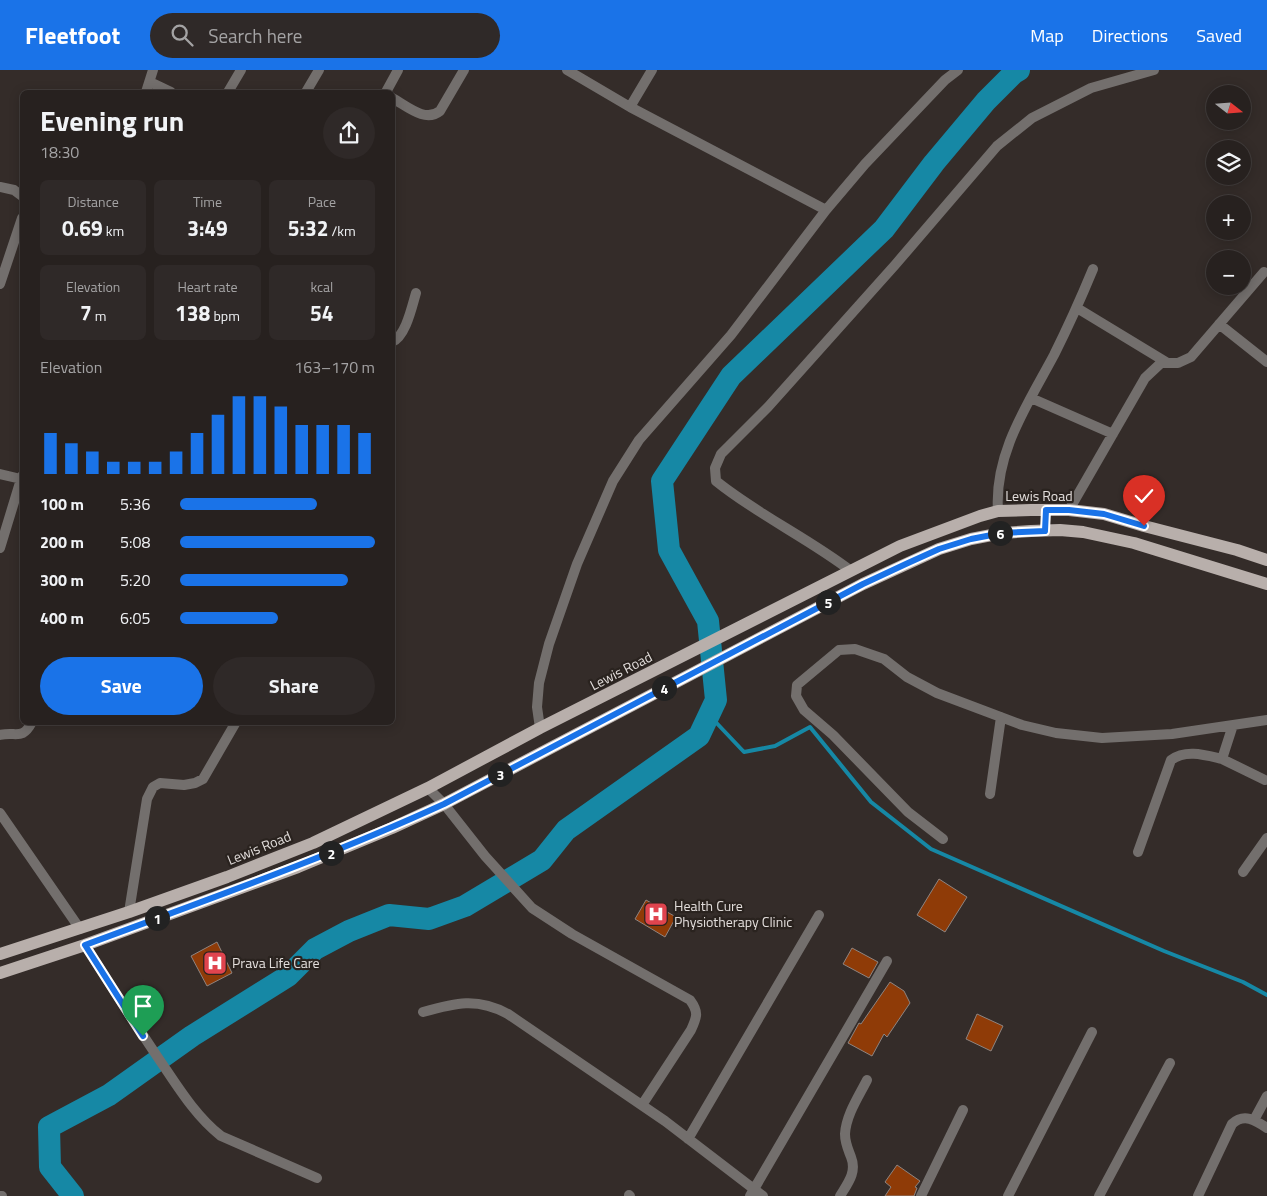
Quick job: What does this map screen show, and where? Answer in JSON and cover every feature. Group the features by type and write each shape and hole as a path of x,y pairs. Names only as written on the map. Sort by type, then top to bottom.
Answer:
{"main road":[{"path":"1045,531 1046,510"},
{"name":"Lewis Road","path":"0,954 129,912 227,877 313,843 428,788 540,728 900,546 955,524 998,511 1069,510 1104,514 1267,560"},
{"path":"0,973 85,945 298,867 392,828 444,804 863,584 939,549 971,539 1002,533 1082,532 1134,543 1267,584"}],"street":[{"path":"147,90 153,70"},
{"path":"229,90 241,70"},
{"path":"307,90 319,70"},
{"path":"387,90 398,70"},
{"path":"395,100 420,114 434,115 440,110 464,70"},
{"path":"567,70 630,107 826,210"},
{"path":"630,107 652,70"},
{"path":"540,728 537,707 539,683 549,644 577,564 614,481 639,440 731,336 826,210 865,164 945,80 958,70"},
{"path":"851,571 831,555 790,531 716,481 715,468 721,454 768,406 895,266 997,146 1032,118 1092,88 1154,70"},
{"path":"150,82 167,90"},
{"path":"0,186 14,190 20,194"},
{"path":"0,284 20,224"},
{"path":"998,511 997,497 1006,448 1077,308 1093,269"},
{"path":"1069,510 1145,378 1161,363 1184,362 1191,357 1264,272"},
{"path":"395,340 399,338 403,330 416,292"},
{"path":"1077,308 1166,362"},
{"path":"1219,324 1267,362"},
{"path":"1030,398 1113,434"},
{"path":"0,474 20,477"},
{"path":"0,548 20,483"},
{"path":"943,839 908,812 833,734 804,710 796,696 797,685 806,675 839,650 855,649 884,659 907,677 937,693 1022,725 1056,733 1102,738 1172,734 1267,720"},
{"path":"990,794 1002,717"},
{"path":"0,735 18,735 26,732 30,725"},
{"path":"129,912 147,799 154,787 160,783 184,785 203,779 234,725"},
{"path":"1222,759 1233,725"},
{"path":"1138,852 1171,760 1178,754 1190,753 1222,759 1265,780"},
{"path":"428,788 444,804 485,856 532,908 572,934 690,1000 696,1008 696,1018 691,1030 642,1105"},
{"path":"0,813 80,929"},
{"path":"1243,872 1267,838"},
{"path":"688,1139 819,916"},
{"path":"85,945 143,1036 183,1094 210,1128 221,1136 317,1178"},
{"path":"751,1192 887,961"},
{"path":"423,1012 475,1002 498,1008 520,1021 642,1105 688,1139 751,1192 763,1196"},
{"path":"1008,1196 1092,1032"},
{"path":"1099,1196 1170,1063"},
{"path":"840,1196 850,1179 854,1167 846,1146 847,1120 867,1080"},
{"path":"1254,1120 1267,1096"},
{"path":"921,1196 963,1110"},
{"path":"1198,1196 1232,1124 1244,1117 1254,1120 1267,1128"}],"building":[{"path":"939,879 967,897 945,932 917,915"},
{"path":"646,900 676,917 665,937 635,919"},
{"path":"217,942 232,973 207,986 191,956"},
{"path":"852,948 878,962 869,978 843,964"},
{"path":"890,982 904,991 910,1003 887,1037 884,1034 872,1056 848,1043 859,1023 861,1024"},
{"path":"977,1014 1003,1026 991,1051 966,1039"},
{"path":"897,1165 920,1181 915,1187 917,1188 914,1196 885,1196 891,1187 885,1182"}],"waterway":[{"path":"73,1196 50,1167 49,1127 109,1095 192,1036 288,976 315,949 349,931 389,915 429,919 465,906 542,860 566,830 699,736 716,700 708,621 669,550 662,481 731,376 884,229 934,163 986,101 1019,70"},
{"path":"709,715 744,752 775,746 810,727 871,802 931,849 1164,951 1243,982 1267,995"}],"place":[{"name":"Health Cure Physiotherapy Clinic","path":"656,914"},
{"name":"Prava Life Care","path":"215,963"}],"route":[{"path":"143,1036 85,945 298,867 444,804 863,584 939,549 971,539 1002,533 1045,531 1046,510 1069,510 1104,514 1144,526"}]}
